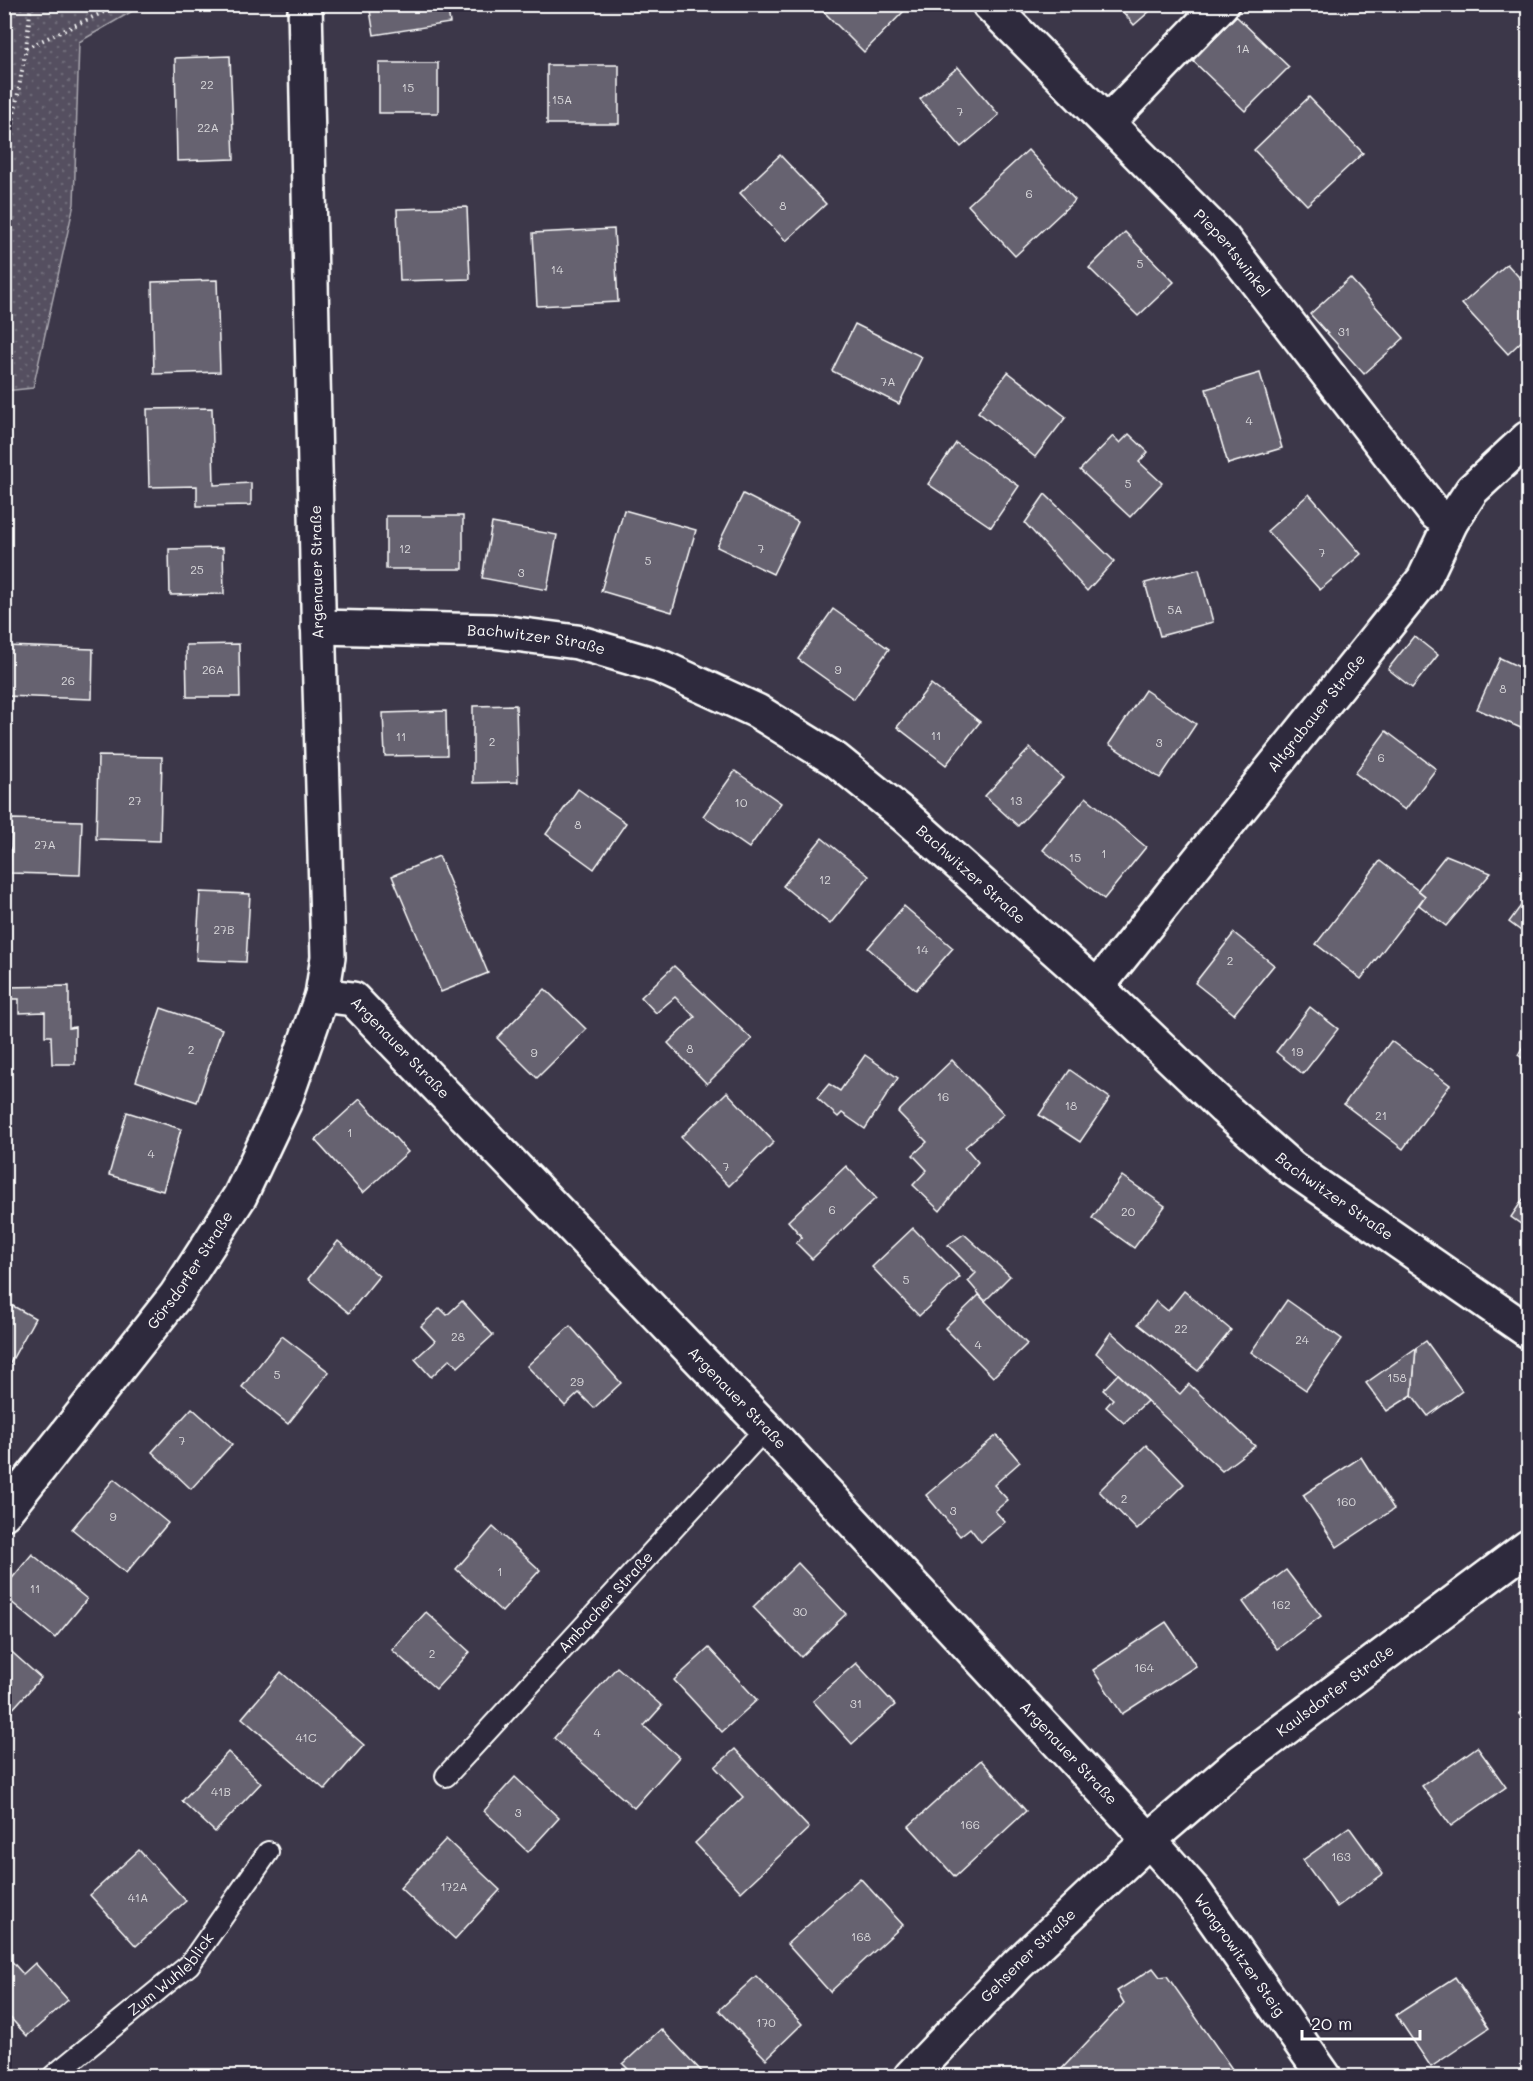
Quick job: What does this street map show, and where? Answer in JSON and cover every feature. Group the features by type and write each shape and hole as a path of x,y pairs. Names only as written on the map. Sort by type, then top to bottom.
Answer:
{"street":[{"name":"Argenauer Straße","path":"305,4 318,627 328,957 322,995 353,999 766,1428 1149,1840"},
{"name":"Piepertswinkel","path":"989,4 1224,240 1435,513 1451,522"},
{"path":"1108,122 1222,4"},
{"name":"Altgrabauer Straße","path":"1097,987 1424,579 1451,522 1472,490 1528,438"},
{"name":"Bachwitzer Straße","path":"318,627 493,631 577,642 659,666 757,711 836,759 905,816 1097,987 1224,1108 1292,1168 1528,1331"},
{"name":"Görsdorfer Straße","path":"4,1514 176,1295 240,1196 284,1103 322,995"},
{"name":"Kaulsdorfer Straße","path":"1149,1840 1235,1766 1528,1547"},
{"name":"Gehsener Straße","path":"911,2076 1017,1965 1149,1840"},
{"name":"Wongrowitzer Steig","path":"1149,1840 1195,1892 1324,2076"}],"lane":[{"name":"Ambacher Straße","path":"446,1776 766,1428"},
{"name":"Zum Wuhleblick","path":"53,2076 189,1965 268,1852"}],"path":[{"path":"4,172 26,48 31,4"},
{"path":"26,48 121,4"}],"shaded area":[{"path":"5,4 143,5 79,42 74,204 33,388 5,391"}],"building":[{"path":"369,4 447,4 450,23 374,35"},
{"path":"816,4 902,4 906,9 864,52"},
{"path":"1116,4 1158,4 1134,25"},
{"path":"1236,16 1289,67 1245,111 1192,60"},
{"path":"230,56 234,159 177,161 175,58"},
{"path":"379,63 438,63 438,113 379,113"},
{"path":"547,65 619,65 619,124 547,124"},
{"path":"958,67 999,115 961,147 920,99"},
{"path":"1309,97 1363,153 1307,205 1254,150"},
{"path":"1028,150 1075,200 1015,256 968,205"},
{"path":"780,155 826,204 786,241 740,193"},
{"path":"467,207 470,279 400,281 397,209"},
{"path":"614,229 618,302 537,306 533,233"},
{"path":"1125,232 1174,282 1138,316 1089,268"},
{"path":"1507,264 1528,287 1528,335 1508,354 1462,304"},
{"path":"1350,278 1404,338 1364,374 1310,314"},
{"path":"217,280 220,372 154,374 152,282"},
{"path":"855,324 922,357 899,404 832,371"},
{"path":"1008,372 1066,417 1035,457 978,412"},
{"path":"1260,373 1282,448 1228,464 1206,389"},
{"path":"212,408 214,485 251,483 251,505 197,506 197,486 149,487 147,409"},
{"path":"1129,434 1148,452 1139,462 1162,483 1130,517 1080,470 1113,436 1120,443"},
{"path":"956,443 1019,486 991,527 928,484"},
{"path":"743,494 798,522 773,574 717,547"},
{"path":"1045,494 1114,561 1087,591 1025,523"},
{"path":"1309,494 1361,554 1320,590 1267,531"},
{"path":"624,510 696,530 672,612 601,591"},
{"path":"386,516 463,516 463,569 386,569"},
{"path":"492,523 557,535 547,590 482,578"},
{"path":"223,548 224,594 170,595 169,549"},
{"path":"1199,569 1213,622 1160,636 1145,583"},
{"path":"833,609 889,649 854,699 798,659"},
{"path":"1414,636 1438,655 1412,688 1388,669"},
{"path":"239,644 240,697 187,697 186,645"},
{"path":"5,646 93,649 92,699 4,696"},
{"path":"1500,658 1528,671 1528,731 1477,709"},
{"path":"931,684 980,722 946,765 897,727"},
{"path":"1145,690 1196,724 1160,778 1109,744"},
{"path":"516,705 518,782 473,783 473,706"},
{"path":"446,711 447,755 385,756 383,713"},
{"path":"1386,731 1436,769 1405,810 1355,773"},
{"path":"1030,748 1063,778 1018,826 985,796"},
{"path":"98,756 162,757 160,841 96,839"},
{"path":"735,771 781,803 749,848 703,816"},
{"path":"578,789 626,823 594,869 546,834"},
{"path":"1086,797 1146,847 1104,899 1043,850"},
{"path":"12,819 82,821 80,875 10,873"},
{"path":"822,838 869,876 830,924 783,886"},
{"path":"1446,855 1491,873 1446,926 1419,905 1425,896 1418,890"},
{"path":"439,856 488,973 441,992 392,876"},
{"path":"1380,861 1425,896 1361,979 1316,944"},
{"path":"200,892 250,894 246,962 196,960"},
{"path":"1528,896 1528,936 1509,922"},
{"path":"904,906 953,948 916,990 868,948"},
{"path":"1234,933 1274,965 1234,1014 1195,983"},
{"path":"674,966 752,1039 707,1084 668,1043 695,1017 675,997 656,1013 641,997"},
{"path":"69,986 69,1028 75,1027 75,1064 52,1064 51,1036 45,1036 45,1012 19,1013 19,999 4,999 4,987"},
{"path":"545,989 586,1029 537,1078 497,1038"},
{"path":"1310,1007 1338,1029 1303,1074 1276,1052"},
{"path":"161,1008 222,1029 197,1102 136,1081"},
{"path":"1528,1038 1528,1062 1518,1055"},
{"path":"1391,1041 1450,1085 1403,1149 1344,1104"},
{"path":"865,1055 898,1078 865,1129 842,1113 838,1117 817,1098 829,1084 840,1091"},
{"path":"952,1060 1004,1114 965,1147 978,1162 940,1211 913,1185 927,1170 913,1155 927,1142 898,1112"},
{"path":"1070,1070 1110,1098 1080,1142 1039,1115"},
{"path":"727,1092 774,1142 729,1186 681,1137"},
{"path":"360,1099 408,1152 363,1193 315,1140"},
{"path":"127,1112 181,1129 163,1191 109,1175"},
{"path":"846,1166 876,1198 812,1259 796,1243 802,1237 788,1221"},
{"path":"1122,1176 1165,1206 1134,1248 1092,1218"},
{"path":"1528,1192 1528,1229 1511,1217"},
{"path":"913,1228 960,1277 919,1316 872,1267"},
{"path":"964,1234 1010,1276 985,1301 968,1281 976,1273 948,1245"},
{"path":"338,1241 379,1276 349,1313 308,1279"},
{"path":"1184,1291 1231,1330 1198,1371 1138,1324 1156,1301 1168,1311"},
{"path":"979,1295 1027,1344 993,1377 945,1328"},
{"path":"1287,1300 1342,1339 1306,1390 1251,1352"},
{"path":"462,1301 493,1335 458,1367 450,1359 431,1377 415,1359 435,1341 421,1326 440,1308 447,1315"},
{"path":"13,1306 35,1318 8,1367 4,1365 4,1316 6,1317"},
{"path":"570,1326 621,1383 594,1408 579,1393 565,1406 527,1366"},
{"path":"1111,1332 1180,1394 1189,1384 1255,1446 1222,1471 1096,1353"},
{"path":"282,1336 329,1372 288,1424 242,1387"},
{"path":"1426,1341 1462,1391 1428,1416 1412,1395 1416,1348"},
{"path":"1416,1348 1412,1395 1387,1411 1366,1383"},
{"path":"1118,1374 1147,1401 1124,1423 1106,1407 1113,1399 1103,1390"},
{"path":"192,1408 232,1444 191,1489 152,1452"},
{"path":"997,1435 1020,1462 994,1485 1008,1500 995,1511 1005,1522 981,1542 970,1528 960,1536 926,1495"},
{"path":"1146,1445 1184,1484 1137,1530 1099,1491"},
{"path":"1361,1457 1394,1509 1337,1547 1303,1495"},
{"path":"114,1479 168,1523 126,1573 72,1529"},
{"path":"493,1527 540,1570 502,1612 456,1569"},
{"path":"32,1554 87,1599 55,1638 4,1596 4,1588"},
{"path":"798,1563 846,1614 801,1657 753,1607"},
{"path":"1286,1570 1321,1616 1277,1649 1243,1602"},
{"path":"426,1612 470,1652 436,1689 392,1650"},
{"path":"1166,1622 1196,1666 1122,1714 1093,1670"},
{"path":"4,1645 41,1678 9,1713 4,1709"},
{"path":"709,1648 757,1700 722,1732 674,1680"},
{"path":"856,1663 895,1705 852,1744 813,1701"},
{"path":"617,1667 662,1706 644,1726 679,1757 634,1808 554,1738"},
{"path":"281,1672 364,1745 325,1790 242,1718"},
{"path":"1528,1708 1528,1727 1519,1714"},
{"path":"1477,1747 1506,1787 1451,1826 1422,1786"},
{"path":"735,1749 809,1828 741,1892 695,1843 743,1797 715,1767"},
{"path":"228,1752 261,1783 215,1832 182,1801"},
{"path":"981,1760 1026,1811 955,1877 909,1826"},
{"path":"515,1777 559,1818 528,1852 484,1811"},
{"path":"1349,1827 1383,1874 1337,1907 1303,1860"},
{"path":"446,1839 500,1890 455,1939 400,1888"},
{"path":"139,1850 186,1901 136,1946 90,1895"},
{"path":"860,1878 903,1925 830,1992 787,1944"},
{"path":"8,1957 23,1974 35,1963 68,2000 27,2036 4,2011 4,1960"},
{"path":"1153,1968 1160,1977 1167,1976 1237,2076 1152,2076 1149,2072 1145,2076 1055,2076 1124,2003 1117,1991"},
{"path":"756,1976 802,2024 766,2059 719,2010"},
{"path":"1455,1977 1489,2028 1431,2067 1396,2015"},
{"path":"661,2029 706,2076 635,2076 623,2064"}]}
